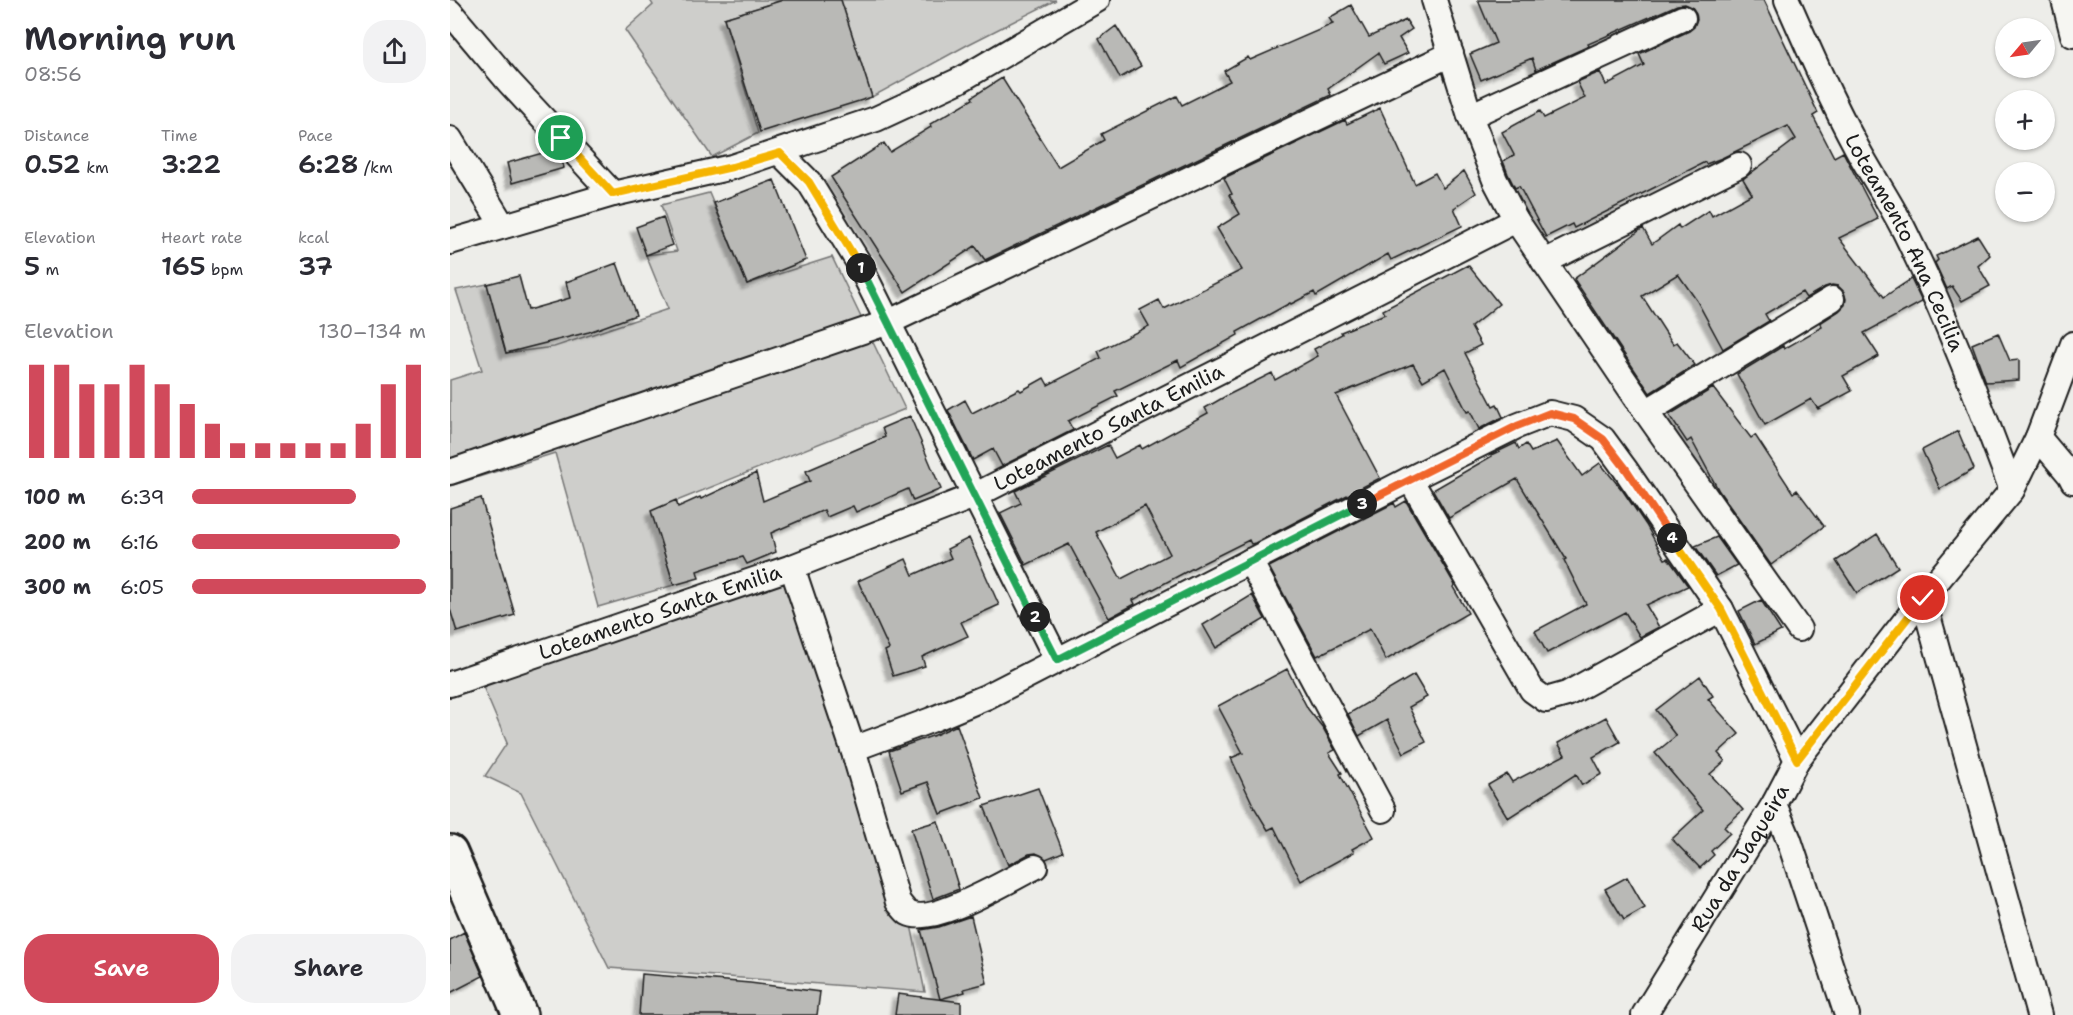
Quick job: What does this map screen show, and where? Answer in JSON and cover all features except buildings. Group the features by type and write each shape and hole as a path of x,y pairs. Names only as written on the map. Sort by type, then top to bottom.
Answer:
{"main road":[{"path":"450,852 457,889 520,1015"}],"street":[{"path":"450,242 613,194 732,167 780,153 876,119 960,80 1096,0"},
{"path":"1434,0 1470,116 1495,180 1516,220 1646,412 1799,629"},
{"name":"Loteamento Ana Cecilia","path":"1787,0 1856,147 1903,228 1931,287 2012,490"},
{"path":"2064,0 2073,35"},
{"path":"450,12 509,82 613,194"},
{"path":"1470,116 1683,18"},
{"path":"450,472 889,322 1451,54"},
{"path":"450,139 502,226"},
{"path":"780,153 809,182 857,260 1057,660"},
{"path":"1544,262 1739,165"},
{"name":"Loteamento Santa Emilia","path":"450,684 792,567 974,496 1516,220"},
{"path":"1646,412 1832,299"},
{"name":"Rua da Jaqueira","path":"1644,1015 1774,804 1797,760 1923,598 2012,490 2038,437 2073,344"},
{"path":"854,749 986,697 1410,479 1517,426 1550,413 1574,419 1603,439 1626,469 1721,609 1797,760"},
{"path":"2038,437 2072,477"},
{"path":"1410,479 1532,690 1546,700 1567,694 1721,609"},
{"path":"1250,561 1383,810"},
{"path":"792,567 854,749 898,902 908,913 924,916 949,911 1035,867"},
{"path":"1923,598 2038,1015"},
{"path":"1774,804 1789,840 1847,1015"}],"shaded area":[{"path":"650,0 783,0 724,18 758,133 712,157 625,30 653,5"},
{"path":"841,0 1056,0 872,97"},
{"path":"709,193 747,284 832,257 905,409 652,511 674,585 598,607 555,453 450,486 450,380 482,370 456,290 487,284 506,353 554,347 668,309 646,255 677,251 661,205"},
{"path":"790,579 910,920 925,992 609,968 521,793 485,776 507,743 481,682"}],"route":[{"path":"561,138 613,194 732,167 780,153 809,182 857,260 1057,660 1410,479 1517,426 1550,413 1574,419 1603,439 1626,469 1721,609 1797,760 1923,598"}]}
